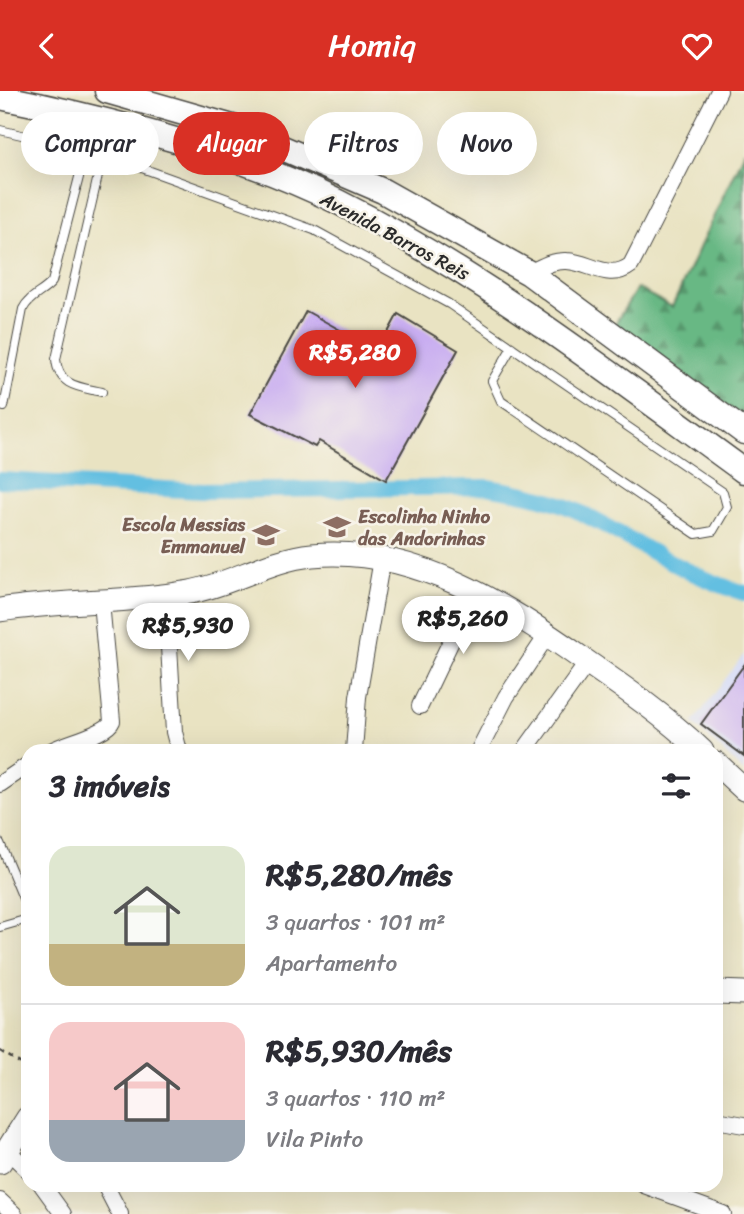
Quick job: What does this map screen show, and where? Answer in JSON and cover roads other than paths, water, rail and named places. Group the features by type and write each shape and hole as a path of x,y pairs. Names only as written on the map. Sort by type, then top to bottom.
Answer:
{"main road":[{"name":"Avenida Barros Reis","path":"107,91 236,128 383,191 529,273 744,432"},
{"name":"Avenida Barros Reis","path":"0,97 159,136 228,158 335,200 447,262 518,307 744,471"}],"street":[{"path":"529,273 546,264 561,261 612,273 631,265 719,91"},
{"path":"0,610 51,603 101,602 166,595 212,587 293,558 338,554 382,559 412,566 475,591 548,634 672,723 694,744"},
{"path":"355,744 358,697 382,559"},
{"path":"420,706 475,591"},
{"path":"166,595 174,733 177,744"},
{"path":"69,744 107,729 112,721 101,602"},
{"path":"482,744 506,697 548,634"},
{"path":"529,744 588,662"},
{"path":"0,784 21,770"},
{"path":"723,770 744,789"},
{"path":"723,992 744,993"},
{"path":"723,1121 744,1125"},
{"path":"21,1126 5,1145 21,1162"},
{"path":"47,1192 63,1214"},
{"path":"109,1192 120,1214"},
{"path":"663,1192 723,1214"},
{"path":"0,1201 14,1214"}],"lane":[{"path":"0,130 21,135"},
{"path":"159,174 314,230 449,304 512,347 723,492 727,507 713,531 696,534 501,401 492,381 512,347"},
{"path":"4,407 23,309 32,296 46,290 52,282 80,175"},
{"path":"98,175 56,359 57,370 69,385 102,392"},
{"path":"0,843 21,893"},
{"path":"0,927 21,921"}],"waterway":[{"path":"0,480 202,491 487,487 532,495 564,505 679,566 744,593"}],"place":[{"name":"Escolinha Ninho das Andorinhas","path":"337,527"},
{"name":"Escola Messias Emmanuel","path":"266,535"}]}
